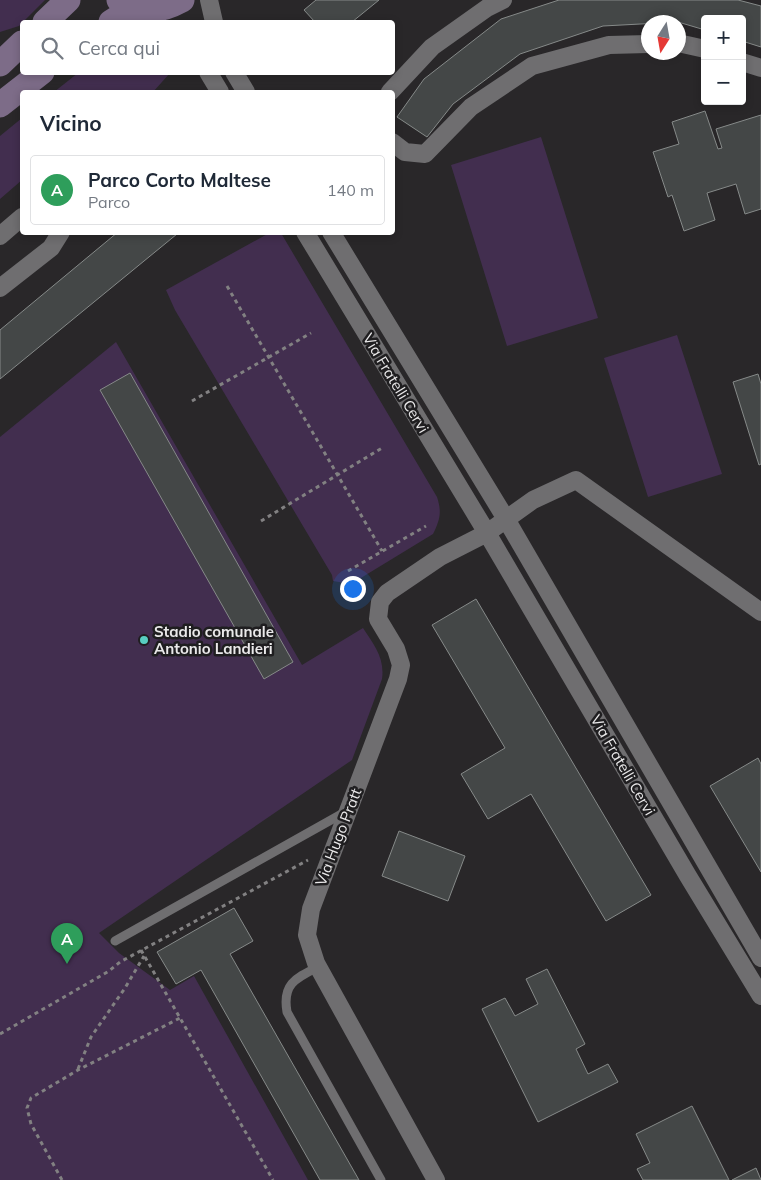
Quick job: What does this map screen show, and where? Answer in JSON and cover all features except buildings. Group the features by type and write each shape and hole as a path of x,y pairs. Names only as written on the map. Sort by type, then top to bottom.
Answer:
{"main road":[{"path":"47,20 68,0"},
{"path":"116,20 141,10 168,8 182,0"},
{"path":"0,64 20,45"},
{"path":"0,105 38,75"}],"street":[{"path":"208,0 213,20"},
{"path":"391,90 432,47 487,8 503,0"},
{"path":"395,144 405,152 425,154 471,107 532,66 609,45 641,44"},
{"path":"686,45 701,48"},
{"path":"746,63 761,68"},
{"path":"210,75 219,90"},
{"path":"236,75 245,90"},
{"path":"0,236 20,219"},
{"path":"0,288 51,248 59,235"},
{"name":"Via Fratelli Cervi","path":"307,235 487,533 688,876 761,996"},
{"name":"Via Fratelli Cervi","path":"333,235 506,520 761,958"},
{"path":"487,533 533,500 576,480 761,612"},
{"name":"Via Hugo Pratt","path":"436,1180 318,967 307,935 311,910 398,680 401,665 396,649 378,618 380,602 387,593 440,557 487,533"}],"lane":[{"path":"115,941 349,810"},
{"path":"318,967 297,978 291,985 286,993 287,1012 380,1180"}],"path":[{"path":"227,286 382,551"},
{"path":"192,401 312,333"},
{"path":"261,521 382,448"},
{"path":"348,571 426,526"},
{"path":"0,1034 109,972 120,962 141,950 335,846"},
{"path":"141,950 273,1180"},
{"path":"78,1070 91,1038 126,988 145,956"},
{"path":"62,1180 31,1124 27,1108 31,1098 78,1070 180,1018"}],"shaded area":[{"path":"0,0 45,0 25,20 20,20 19,26 0,32"},
{"path":"75,75 168,75 155,90 57,90"},
{"path":"20,120 20,182 0,199 0,136"},
{"path":"541,137 598,318 507,346 451,165"},
{"path":"266,235 282,235 437,497 440,516 433,534 351,584 333,581 332,575 175,310 166,290"},
{"path":"677,335 722,474 648,497 604,358"},
{"name":"Stadio comunale Antonio Landieri","path":"116,342 302,665 363,628 378,652 382,665 382,679 352,760 99,933 119,953 170,990 194,976 308,1180 0,1180 0,437"}],"place":[{"name":"Stadio comunale Antonio Landieri","path":"144,640"},
{"name":"Parco Corto Maltese","path":"67,964"}]}
